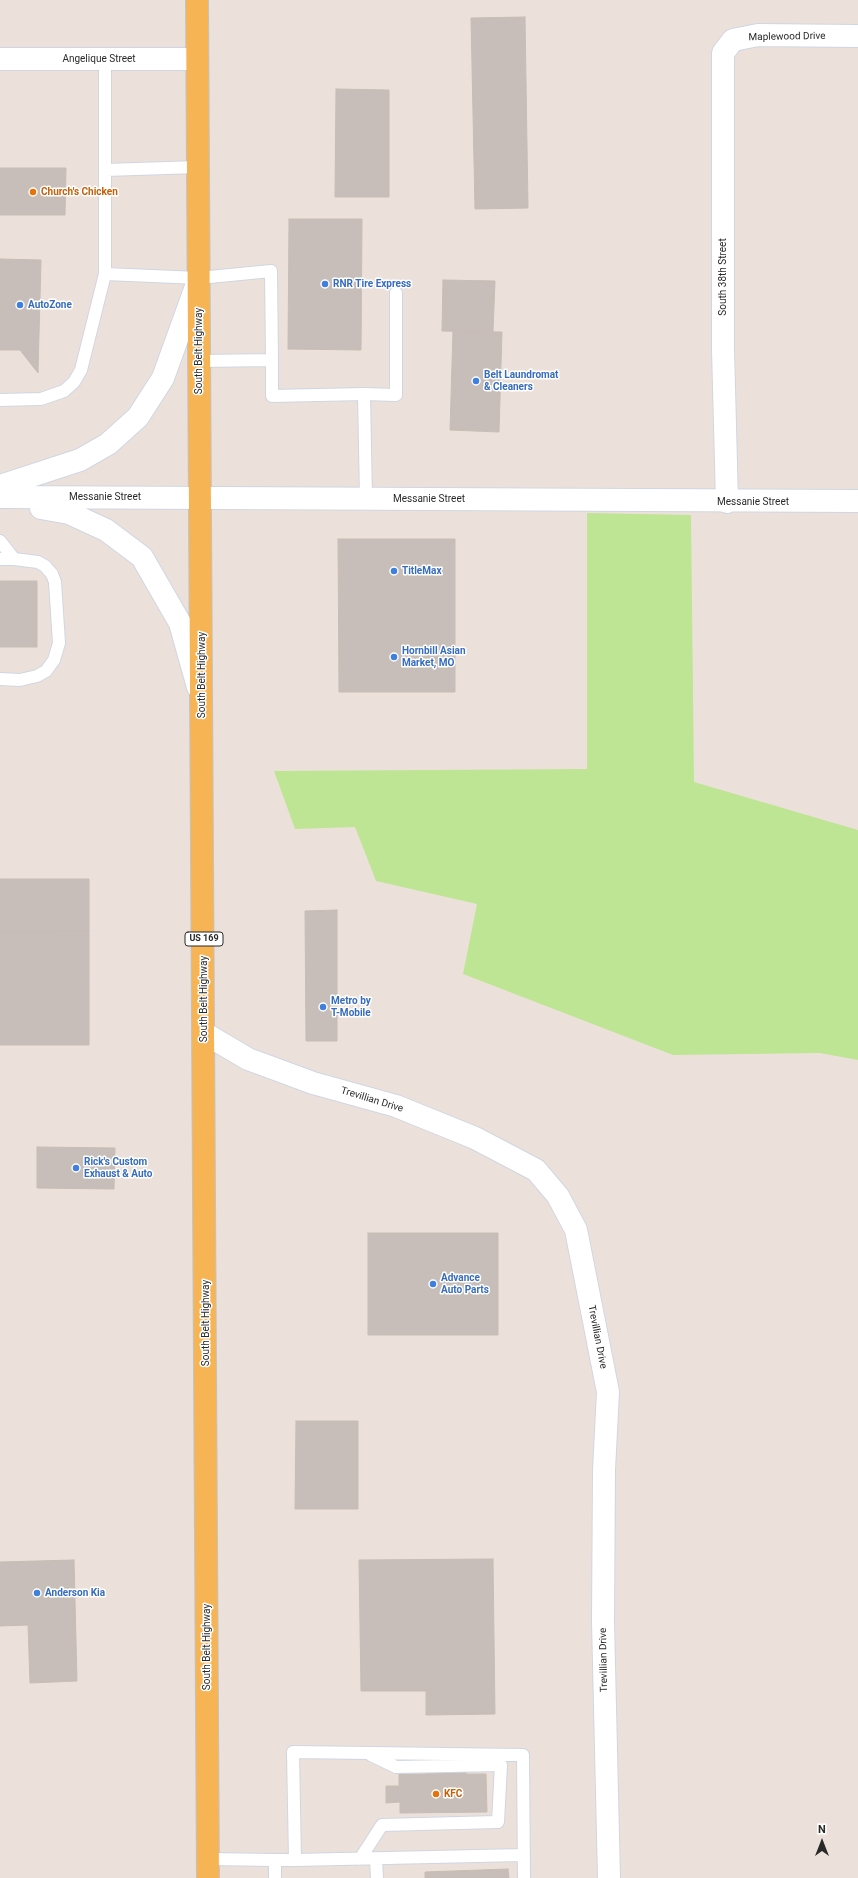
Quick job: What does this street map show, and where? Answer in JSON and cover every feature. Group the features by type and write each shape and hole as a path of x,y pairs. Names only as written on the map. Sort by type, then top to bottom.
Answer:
{"main road":[{"name":"South Belt Highway","path":"197,0 208,1868"}],"street":[{"name":"Maplewood Drive","path":"723,53 733,40 758,35 858,36"},
{"name":"South 38th Street","path":"723,53 723,349 727,502"},
{"name":"Angelique Street","path":"0,59 197,59"},
{"path":"0,486 80,460 108,444 138,417 163,378 199,278"},
{"name":"Messanie Street","path":"0,497 727,502 858,501"},
{"path":"0,502 69,512 106,530 142,557 180,623 202,704"},
{"name":"Trevillian Drive","path":"204,1033 248,1059 313,1083 396,1106 475,1138 536,1170 558,1196 576,1230 608,1392 604,1470 603,1621 609,1878"}],"lane":[{"path":"0,400 41,399 64,391 74,382 81,370 105,274 105,59"},
{"path":"105,170 198,167"},
{"path":"105,274 199,278 271,271 272,396 364,394 396,395 396,293"},
{"path":"200,361 272,360"},
{"path":"364,394 366,499"},
{"path":"0,541 14,559"},
{"path":"0,559 38,562 45,566 52,574 56,582 59,644 54,660 46,671 37,676 20,680 0,679"},
{"path":"295,1860 293,1752 523,1755 524,1878"},
{"path":"360,1859 382,1825 498,1822 501,1765 396,1767 367,1753"},
{"path":"208,1868 275,1860 523,1855"},
{"path":"376,1858 377,1878"},
{"path":"275,1860 275,1878"}],"green space":[{"path":"587,513 691,515 694,782 858,830 858,1060 820,1053 673,1055 463,974 477,904 376,881 355,827 295,829 274,771 587,769"}],"building":[{"path":"525,17 528,208 475,209 471,18"},
{"path":"336,89 389,90 389,197 335,197"},
{"name":"Church's Chicken","path":"0,168 66,168 65,215 0,215"},
{"name":"RNR Tire Express","path":"289,219 362,219 361,350 288,349"},
{"name":"AutoZone","path":"0,259 41,260 38,373 20,350 0,350"},
{"path":"443,280 495,281 493,332 442,331"},
{"name":"Belt Laundromat & Cleaners","path":"453,331 502,332 499,432 450,430"},
{"path":"338,539 455,539 455,692 339,692"},
{"path":"0,581 37,581 37,647 0,647"},
{"path":"0,879 89,879 89,931 0,932"},
{"path":"337,910 337,1041 306,1041 305,911"},
{"path":"89,931 89,983 0,983 0,932"},
{"path":"0,983 89,983 89,1045 0,1045"},
{"name":"Rick's Custom Exhaust & Auto","path":"37,1147 115,1148 114,1189 37,1188"},
{"name":"Advance Auto Parts","path":"368,1233 498,1233 498,1335 368,1335"},
{"path":"296,1421 358,1421 358,1509 295,1509"},
{"path":"493,1559 495,1714 426,1715 426,1691 361,1691 359,1560"},
{"name":"Anderson Kia","path":"74,1560 77,1681 30,1683 28,1625 0,1626 0,1562"},
{"name":"KFC","path":"426,1767 466,1767 466,1774 486,1774 487,1812 400,1813 400,1802 386,1803 386,1786 399,1786 399,1774 426,1774"},
{"path":"508,1869 509,1878 425,1878 425,1872"}],"place":[{"name":"Church's Chicken","path":"33,192"},
{"name":"RNR Tire Express","path":"325,284"},
{"name":"AutoZone","path":"20,305"},
{"name":"Belt Laundromat & Cleaners","path":"476,381"},
{"name":"TitleMax","path":"394,571"},
{"name":"Hornbill Asian Market, MO","path":"394,657"},
{"name":"Metro by T-Mobile","path":"323,1007"},
{"name":"Rick's Custom Exhaust & Auto","path":"76,1168"},
{"name":"Advance Auto Parts","path":"433,1284"},
{"name":"Anderson Kia","path":"37,1593"},
{"name":"KFC","path":"436,1794"}]}
